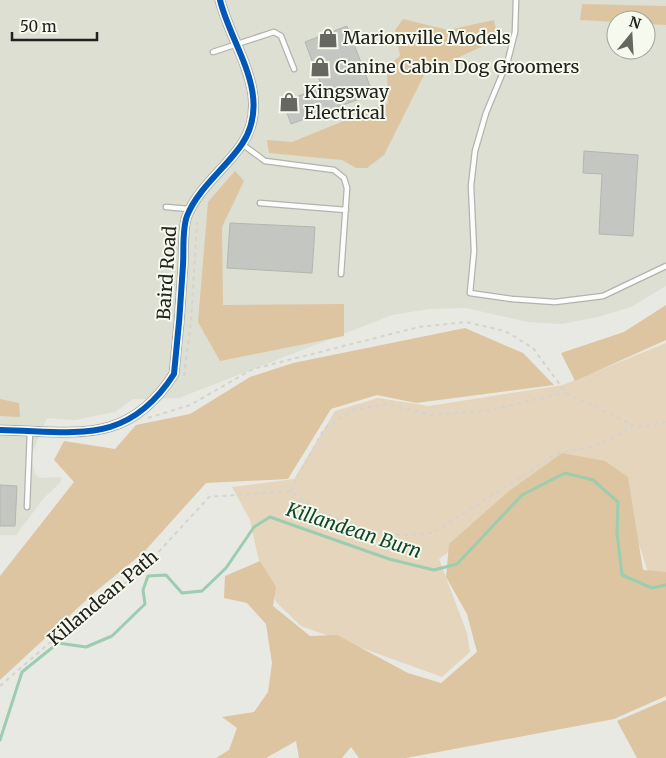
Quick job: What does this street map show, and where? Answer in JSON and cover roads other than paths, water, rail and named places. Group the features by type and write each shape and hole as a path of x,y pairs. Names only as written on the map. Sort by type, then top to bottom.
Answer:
{"street":[{"name":"Baird Road","path":"0,430 97,431 120,425 141,412 161,395 174,374 186,217 242,144 248,132 253,111 253,94 246,65 220,0"}],"lane":[{"path":"516,0 515,32 504,69 486,113 475,151 471,186 474,251 470,293 512,299 555,302 603,296 666,266"},
{"path":"213,52 274,32 281,36 294,69"},
{"path":"504,69 531,69"},
{"path":"242,144 265,161 334,170 344,178 348,188 341,274"},
{"path":"260,203 346,210"},
{"path":"166,207 191,209"},
{"path":"27,507 30,430"}],"waterway":[{"name":"Killandean Burn","path":"0,740 22,672 58,643 86,647 112,636 145,604 143,590 148,576 166,575 182,593 202,591 226,568 254,527 270,517 389,559 434,570 457,564 522,495 565,473 593,480 618,502 617,533 622,575 652,588 666,585"}],"place":[{"name":"Marionville Models","path":"328,38"},
{"name":"Canine Cabin Dog Groomers","path":"320,67"},
{"name":"Kingsway Electrical","path":"289,102"}]}
